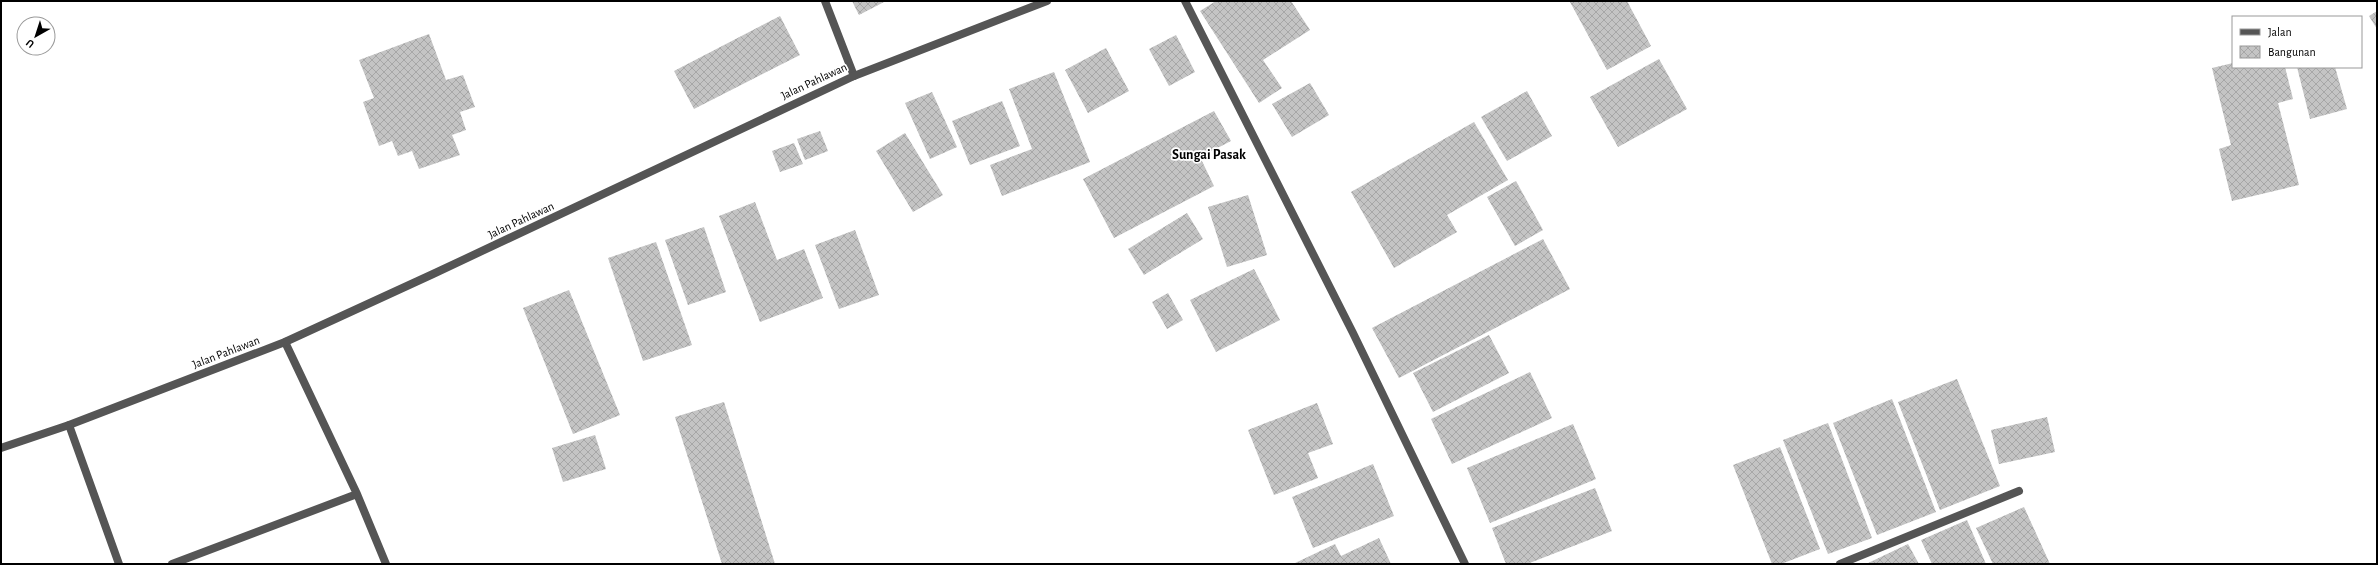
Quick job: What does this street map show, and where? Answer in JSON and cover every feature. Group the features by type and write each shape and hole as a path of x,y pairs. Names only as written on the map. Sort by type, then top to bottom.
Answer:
{"street":[{"path":"825,1 854,76"},
{"name":"Jalan Pahlawan","path":"1,448 69,425 285,342 854,76 1047,1"},
{"path":"1185,1 1349,326 1465,564"},
{"path":"285,342 357,494 386,564"},
{"path":"69,425 119,564"},
{"path":"1840,564 2019,491"},
{"path":"172,564 357,494"}],"building":[{"path":"852,1 886,1 859,15"},
{"path":"1216,1 1291,1 1310,30 1263,60 1282,88 1259,103 1200,11"},
{"path":"1627,1 1651,46 1607,70 1570,2"},
{"path":"2377,11 2377,29 2369,16"},
{"path":"780,16 800,55 694,109 674,71"},
{"path":"429,34 446,80 463,75 475,107 460,112 466,130 452,135 460,155 419,169 412,151 398,156 392,141 379,146 363,102 374,98 359,60"},
{"path":"1176,35 1195,72 1169,86 1149,49"},
{"path":"1106,48 1129,91 1088,113 1065,70"},
{"path":"1659,59 1687,109 1618,147 1590,97"},
{"path":"2232,63 2232,68 2285,68 2293,99 2278,103 2299,185 2232,201 2219,149 2231,145 2212,68"},
{"path":"2297,68 2335,68 2347,109 2310,119"},
{"path":"1054,72 1090,162 1002,196 990,165 1032,149 1009,89"},
{"path":"1310,83 1329,115 1292,137 1272,104"},
{"path":"1527,91 1552,136 1507,161 1481,117"},
{"path":"932,92 957,147 930,159 905,103"},
{"path":"1002,101 1020,146 970,165 952,121"},
{"path":"1214,111 1231,141 1200,157 1214,186 1114,238 1083,179"},
{"path":"1474,122 1508,180 1447,215 1457,232 1394,268 1351,192"},
{"path":"820,131 828,151 805,160 797,139"},
{"path":"905,133 943,195 913,212 876,151"},
{"path":"794,143 803,164 780,172 772,151"},
{"path":"1516,181 1543,230 1515,246 1487,197"},
{"path":"1248,195 1267,255 1227,267 1208,207"},
{"path":"755,202 777,260 804,249 823,298 760,322 719,216"},
{"path":"1187,213 1203,239 1144,275 1128,249"},
{"path":"704,227 726,292 688,305 665,240"},
{"path":"855,230 879,295 839,309 815,245"},
{"path":"1543,239 1570,289 1399,378 1372,328"},
{"path":"656,242 692,345 643,361 608,258"},
{"path":"1254,269 1280,320 1216,352 1190,300"},
{"path":"569,290 620,415 573,434 523,308"},
{"path":"1168,293 1183,320 1167,329 1152,302"},
{"path":"1489,335 1509,373 1433,412 1413,373"},
{"path":"1530,372 1552,418 1452,464 1431,419"},
{"path":"1957,379 2000,486 1940,510 1898,402"},
{"path":"1892,399 1936,512 1877,535 1833,423"},
{"path":"724,402 775,564 722,564 675,417"},
{"path":"1317,403 1333,444 1308,453 1318,478 1274,495 1248,430"},
{"path":"2047,417 2055,452 1999,464 1991,430"},
{"path":"1828,423 1872,538 1828,554 1783,440"},
{"path":"1573,424 1596,479 1490,523 1467,468"},
{"path":"595,435 606,469 563,482 552,448"},
{"path":"1780,447 1820,549 1781,564 1772,564 1733,465"},
{"path":"1373,464 1394,516 1313,548 1292,497"},
{"path":"1595,488 1612,531 1527,564 1506,564 1492,528"},
{"path":"2024,507 2050,564 1993,564 1976,528"},
{"path":"1967,520 1986,564 1932,564 1921,540"},
{"path":"1379,538 1391,564 1293,564 1335,544 1341,556"},
{"path":"1908,544 1919,564 1866,564"}],"district":[{"name":"Sungai Pasak","path":"1209,155"}]}
